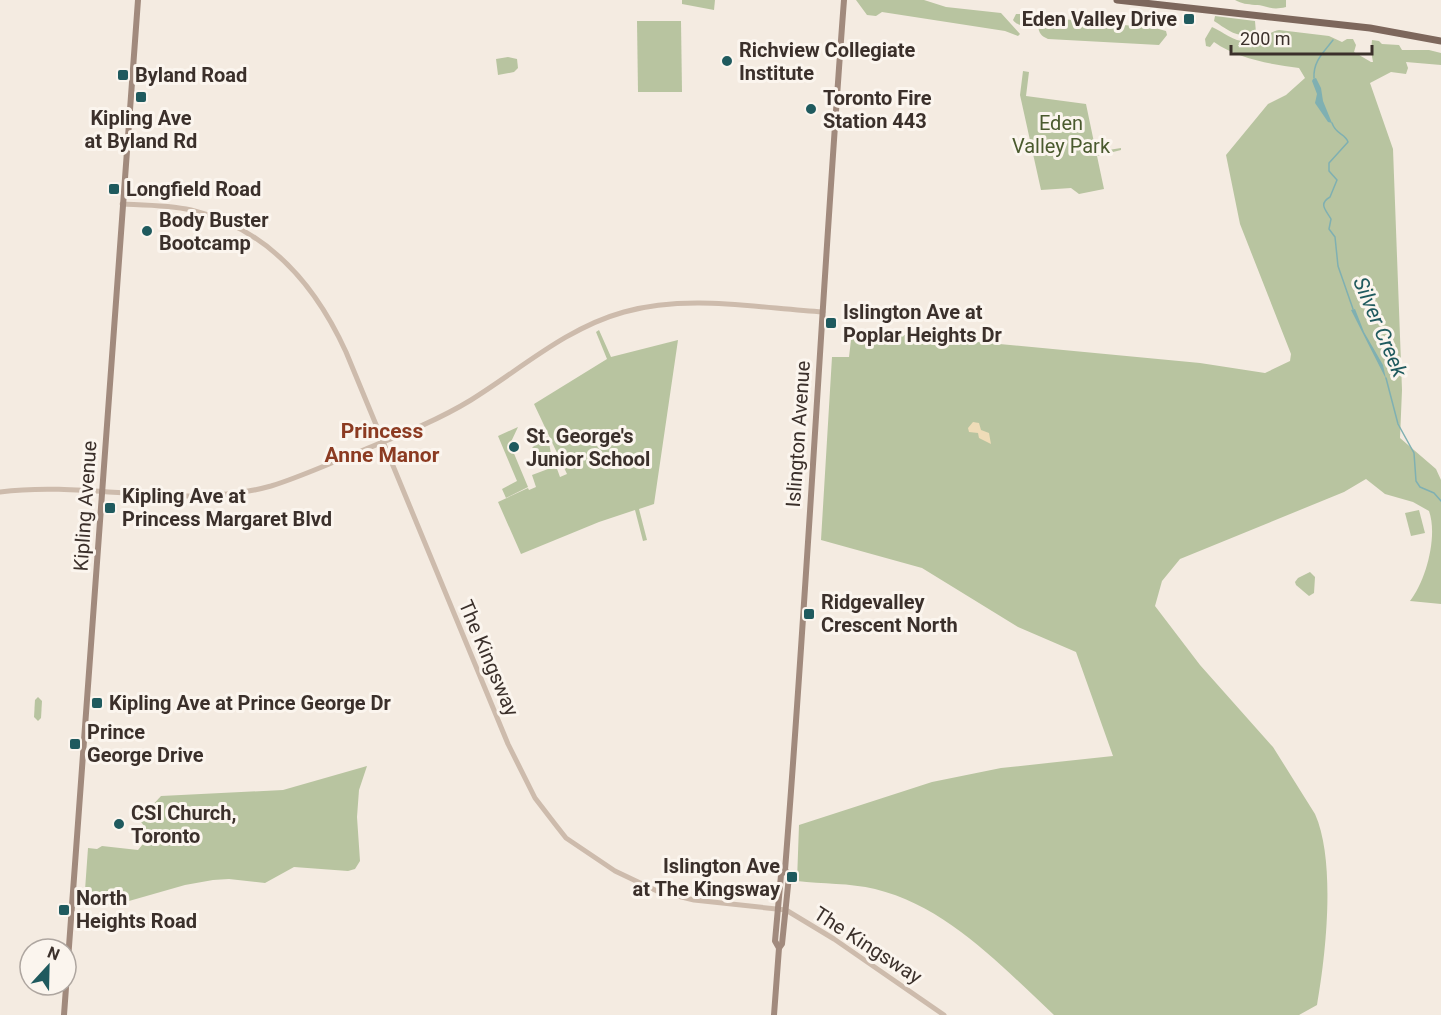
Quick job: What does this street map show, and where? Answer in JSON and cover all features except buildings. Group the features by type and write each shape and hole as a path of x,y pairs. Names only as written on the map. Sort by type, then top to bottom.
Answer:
{"main road":[{"name":"Kipling Avenue","path":"64,1015 138,0"},
{"name":"Islington Avenue","path":"779,948 775,941 781,875 784,870 797,713 844,0"},
{"path":"1117,0 1370,28 1441,41"},
{"name":"Islington Avenue","path":"774,1015 779,948 782,944 789,876 784,870"}],"street":[{"name":"The Kingsway","path":"122,204 180,208 206,214 241,230 270,249 310,289 327,314 346,352 508,744 535,798 566,838 615,871 657,891 704,902 786,910 843,945 944,1015"},
{"path":"0,492 43,488 189,496 225,495 251,490 300,476 456,409 570,334 594,322 624,312 685,303 823,312"}],"green space":[{"path":"682,0 715,0 714,10 682,4"},
{"path":"856,0 924,0 946,7 1001,13 1020,34 1018,36 1005,31 882,12 876,16 867,15"},
{"path":"1235,0 1286,0 1286,7 1272,8"},
{"path":"1016,14 1027,14 1046,22 1052,18 1155,28 1166,31 1167,35 1159,45 1048,39 1041,34 1038,26 1024,26 1015,23 1013,20"},
{"path":"1215,16 1255,21 1256,33 1239,35 1234,33 1214,21"},
{"path":"637,21 681,21 682,92 638,92"},
{"path":"1212,27 1246,42 1279,30 1329,36 1342,42 1353,39 1356,45 1354,52 1371,62 1373,62 1372,40 1382,44 1399,45 1402,50 1429,50 1441,53 1441,65 1406,62 1408,68 1406,74 1391,72 1370,83 1393,149 1402,390 1400,438 1436,469 1441,480 1441,604 1410,601 1421,582 1429,558 1432,533 1429,511 1413,502 1385,494 1366,479 1344,492 1180,559 1162,581 1155,606 1200,665 1273,747 1315,814 1325,856 1327,882 1326,935 1317,1005 1299,1015 1054,1015 972,940 926,909 875,889 797,881 799,825 932,782 1001,768 1113,756 1076,652 1018,627 922,568 821,540 832,357 849,357 851,340 862,331 1200,363 1265,373 1290,361 1291,354 1240,224 1226,155 1268,104 1286,95 1305,78 1299,68 1244,57 1214,42 1210,47 1206,46 1205,39"},
{"path":"508,57 517,59 518,68 514,72 498,75 496,59"},
{"name":"Eden Valley Park","path":"1023,71 1029,72 1026,96 1086,104 1096,152 1121,148 1121,150 1097,156 1104,189 1079,194 1071,188 1041,190 1020,95"},
{"path":"599,330 611,357 678,340 654,504 639,509 647,540 643,541 635,510 521,554 498,502 528,488 529,490 536,487 532,475 556,466 560,477 567,474 534,404 607,359 596,332"},
{"path":"518,427 510,444 528,487 506,498 502,489 517,481 498,436"},
{"path":"544,436 548,437 551,454 547,457 540,457 532,448"},
{"path":"1419,510 1425,533 1411,536 1405,513"},
{"path":"1310,572 1315,577 1314,593 1309,596 1295,582"},
{"path":"38,697 42,701 41,718 38,721 34,717 35,700"},
{"path":"367,766 359,790 357,817 360,861 355,869 348,871 294,867 265,883 229,879 213,880 185,885 115,905 84,904 88,848 97,849 102,846 138,850 147,839 146,828 130,809 148,810 161,796 283,790"}],"sand":[{"path":"973,422 979,423 981,430 989,433 991,444 979,438 978,433 969,432 968,428"}],"water":[{"path":"1316,78 1332,123 1328,122 1315,103 1317,94 1312,81"},
{"path":"1355,309 1364,332 1383,365 1386,379 1351,310"}],"waterway":[{"name":"Silver Creek","path":"1314,78 1317,62 1333,40"},
{"name":"Silver Creek","path":"1332,123 1348,142 1329,163 1329,171 1337,180 1324,205 1331,219 1329,229 1335,237 1338,266 1353,309"},
{"name":"Silver Creek","path":"1386,378 1398,424 1414,453 1416,481 1420,487 1434,493 1441,501"}],"place":[{"name":"Eden Valley Drive","path":"1189,19"},
{"name":"Richview Collegiate Institute","path":"727,61"},
{"name":"Byland Road","path":"123,75"},
{"name":"Kipling Ave at Byland Rd","path":"141,97"},
{"name":"Toronto Fire Station 443","path":"811,109"},
{"name":"Longfield Road","path":"114,189"},
{"name":"Body Buster Bootcamp","path":"147,231"},
{"name":"Islington Ave at Poplar Heights Dr","path":"831,323"},
{"name":"St. George's Junior School","path":"514,447"},
{"name":"Kipling Ave at Princess Margaret Blvd","path":"110,508"},
{"name":"Ridgevalley Crescent North","path":"809,614"},
{"name":"Kipling Ave at Prince George Dr","path":"97,703"},
{"name":"Prince George Drive","path":"75,744"},
{"name":"CSI Church, Toronto","path":"119,824"},
{"name":"Islington Ave at The Kingsway","path":"792,877"},
{"name":"North Heights Road","path":"64,910"}],"district":[{"name":"Princess Anne Manor","path":"382,443"}]}
